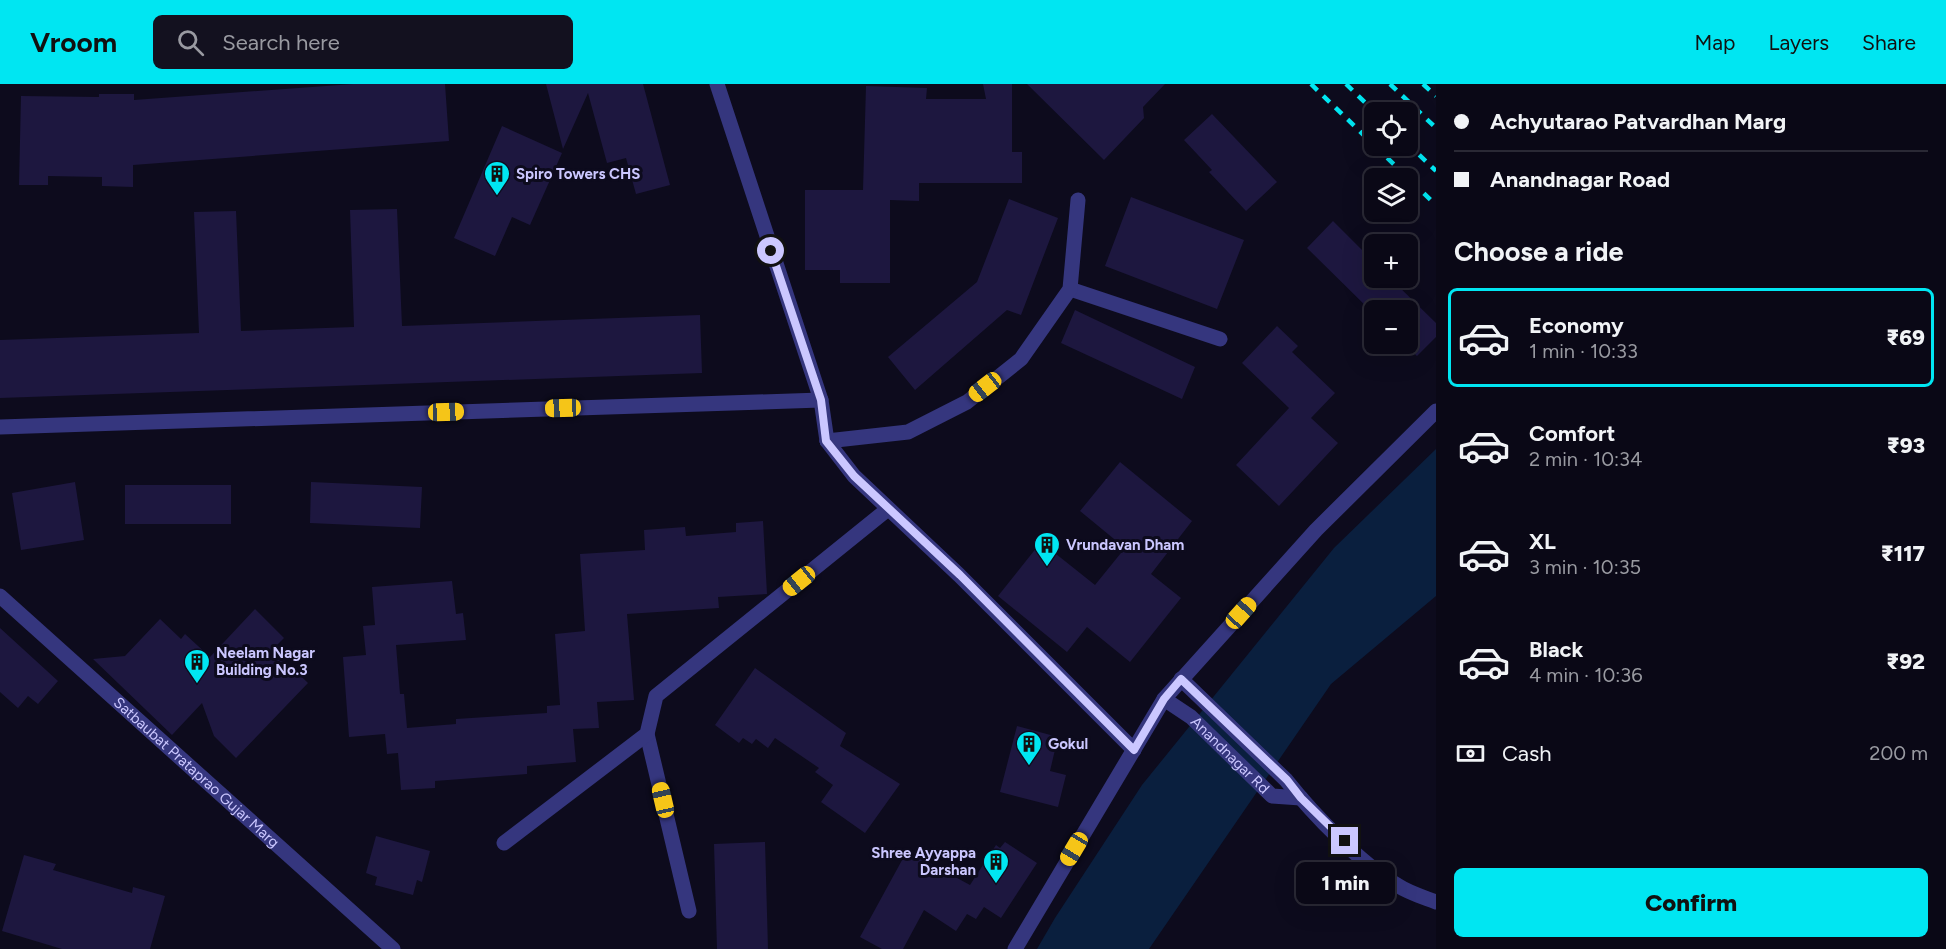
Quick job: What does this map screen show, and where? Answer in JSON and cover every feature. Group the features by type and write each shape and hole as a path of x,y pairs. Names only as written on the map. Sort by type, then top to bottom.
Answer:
{"street":[{"path":"717,84 821,400 826,441 854,476 960,575 1134,750"},
{"path":"826,441 908,432 967,402 1021,359 1070,289 1078,200"},
{"path":"1070,289 1220,339"},
{"path":"0,427 821,400"},
{"path":"1015,949 1164,699 1316,530 1436,411"},
{"path":"689,911 647,734 656,696 888,509"},
{"name":"Satbaubat Prataprao Gujar Marg","path":"0,596 393,949"},
{"path":"1181,679 1287,780 1301,798 1374,869 1399,887 1436,902"},
{"name":"Anandnagar Rd","path":"1164,699 1191,717 1272,796 1301,798"},
{"path":"504,843 647,734"}],"water":[{"path":"1436,449 1436,596 1331,684 1149,949 1037,949 1142,785 1334,548"}],"building":[{"path":"353,84 445,84 449,141 133,165 133,187 102,186 102,177 48,176 48,185 19,185 21,96 99,97 99,94 134,94 134,100"},
{"path":"546,84 643,84 670,185 636,194 626,158 607,163 588,93 563,149"},
{"path":"983,84 1012,84 1012,152 1022,152 1022,183 919,183 919,201 890,200 890,283 840,283 840,270 805,270 805,190 863,190 866,86 927,88 926,99 986,99"},
{"path":"1027,84 1165,84 1143,107 1144,118 1104,160"},
{"path":"1212,114 1277,182 1246,211 1209,172 1212,170 1184,140"},
{"name":"Spiro Towers CHS","path":"502,126 562,153 530,225 512,217 495,256 454,238"},
{"path":"1131,197 1244,240 1217,309 1105,266"},
{"path":"1009,199 1058,218 1021,315 1007,310 915,390 888,357 977,282"},
{"path":"397,209 402,326 700,315 702,373 0,398 0,340 199,333 194,212 236,211 241,331 354,327 350,210"},
{"path":"1333,221 1364,252 1364,288 1400,288 1412,300 1364,300 1364,304 1307,248"},
{"path":"1418,305 1436,323 1436,337 1417,356 1415,354 1418,354"},
{"path":"1075,310 1195,367 1182,399 1061,343"},
{"path":"1277,326 1298,346 1292,352 1335,393 1311,418 1338,443 1279,506 1236,465 1289,408 1242,363"},
{"name":"Vrundavan Dham","path":"1120,462 1192,521 1151,574 1181,598 1130,662 1087,627 1067,652 998,596 1041,542 1095,585 1125,548 1080,511"},
{"path":"75,482 84,540 21,550 12,493"},
{"path":"311,482 422,487 420,528 310,523"},
{"path":"125,485 231,485 231,524 125,524"},
{"path":"763,521 767,594 718,597 719,608 627,614 634,700 597,702 599,728 573,729 576,762 527,766 527,774 435,781 435,788 401,790 398,753 387,754 385,734 349,737 343,657 366,655 363,626 375,625 372,587 452,581 456,614 463,613 466,640 396,645 400,694 404,694 407,728 456,724 456,719 547,713 547,706 560,705 555,634 585,631 580,554 645,550 644,530 685,527 686,536 736,532 736,523"},
{"name":"Neelam Nagar Building No.3","path":"255,609 284,638 273,649 308,683 236,758 214,736 202,703 172,735 93,659 125,656 160,619 181,639 185,634 210,657"},
{"path":"0,628 58,681 38,704 28,696 18,708 0,692"},
{"path":"755,668 846,733 840,746 900,784 865,833 821,802 833,785 815,772 819,768 775,738 768,748 756,739 752,744 743,738 739,743 715,725"},
{"name":"Gokul","path":"1017,726 1058,737 1050,771 1066,775 1058,807 1000,792"},
{"path":"376,836 430,851 422,882 417,880 413,895 375,885 377,877 366,873"},
{"path":"765,842 768,949 717,949 714,844"},
{"path":"1005,842 1037,863 1001,918 984,907 976,919 967,914 956,931 924,910 903,949 882,949 860,937 907,851 970,885 996,845 1000,848"},
{"path":"24,855 56,864 53,870 132,893 133,887 165,896 150,949 62,949 2,931"}],"railway":[{"path":"1311,84 1364,135"},
{"path":"1346,84 1365,102"},
{"path":"1390,84 1436,128"},
{"path":"1423,84 1436,96"},
{"path":"1418,154 1436,171"},
{"path":"1385,156 1436,205"}],"place":[{"name":"Spiro Towers CHS","path":"497,197"},
{"name":"Vrundavan Dham","path":"1047,568"},
{"name":"Neelam Nagar Building No.3","path":"197,685"},
{"name":"Gokul","path":"1029,767"},
{"name":"Shree Ayyappa Darshan","path":"996,885"}],"route":[{"path":"771,251 821,400 826,441 854,476 960,575 1134,750 1164,699 1181,679 1287,780 1301,798 1345,841"}]}
